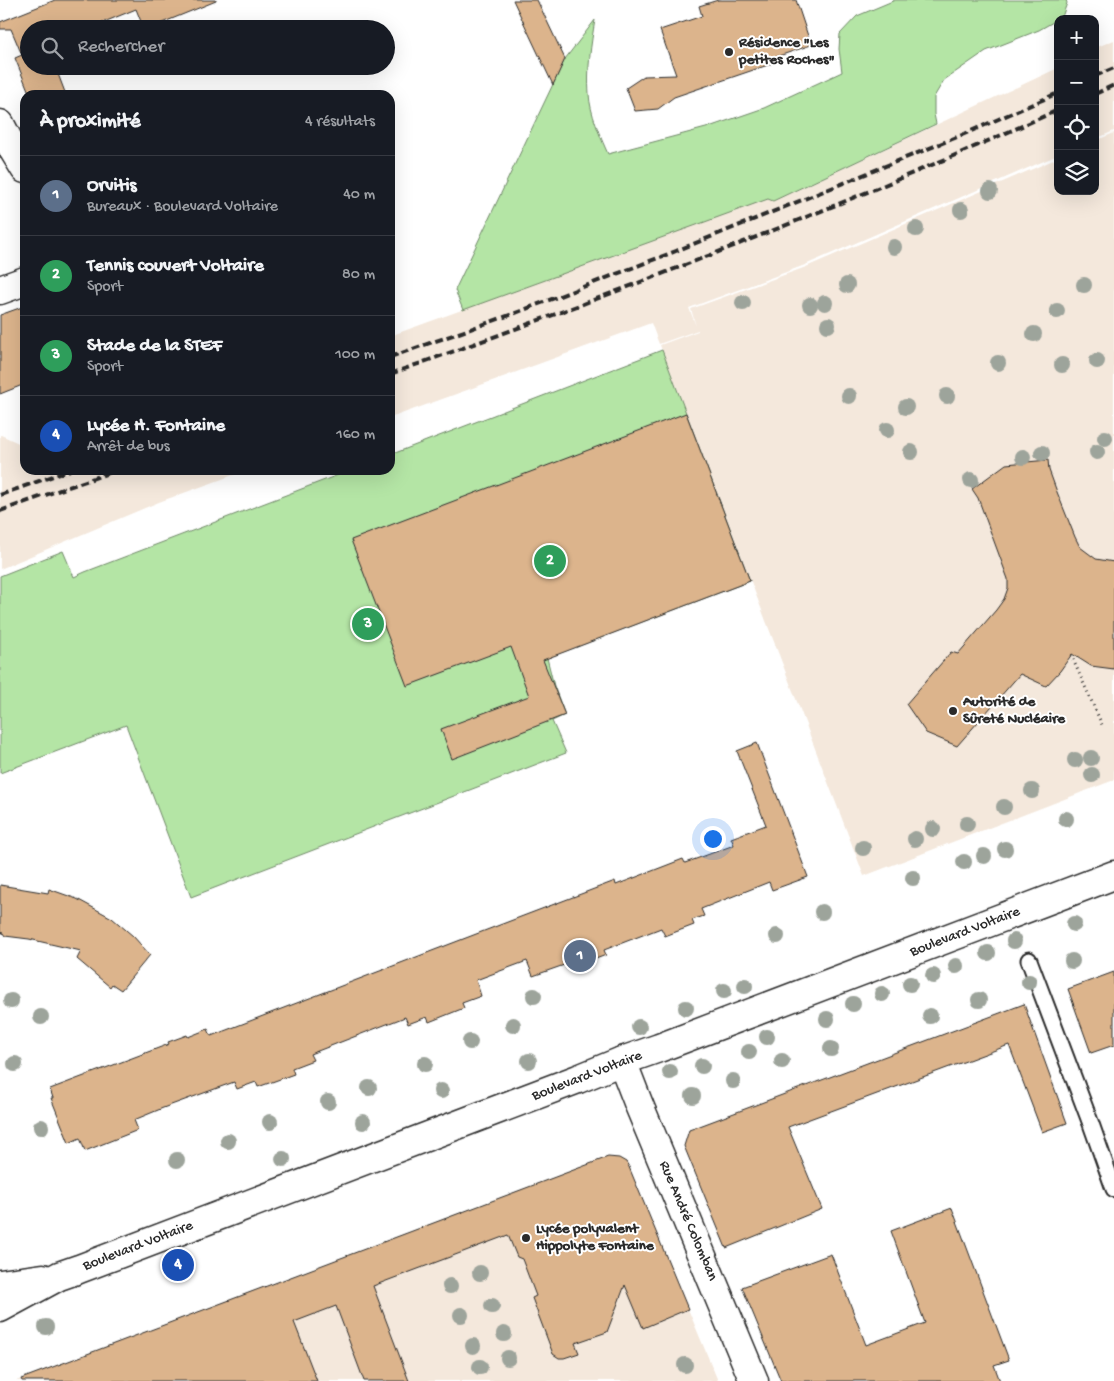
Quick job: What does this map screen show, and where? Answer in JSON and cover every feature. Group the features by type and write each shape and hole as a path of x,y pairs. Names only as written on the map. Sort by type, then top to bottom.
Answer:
{"street":[{"path":"0,124 20,161"},
{"path":"0,290 20,283"},
{"name":"Boulevard Voltaire","path":"0,1308 59,1276 1114,875"},
{"name":"Rue André Colomban","path":"622,1061 754,1381"},
{"name":"Boulevard Voltaire","path":"0,1284 59,1276"}],"lane":[{"path":"1029,960 1092,1124 1114,1190"}],"path":[{"path":"1071,655 1103,727"}],"shaded area":[{"path":"1114,40 1114,131 1099,137 1099,60 1099,46"},
{"path":"1054,70 1054,157 805,265 689,308 696,326 691,309 806,267 1054,160 1054,195 1099,195 1099,139 1114,133 1114,780 864,876 660,345 698,330 659,344 651,323 395,416 395,334 768,199 773,201"},
{"path":"0,435 20,444 20,475 233,475 159,502 0,569"},
{"name":"Lycée polyvalent Hippolyte Fontaine","path":"608,1157 619,1158 626,1162 629,1167 718,1381 16,1381"}],"green space":[{"path":"895,0 1066,0 1067,3 1063,15 1054,15 1054,22 1039,30 986,51 944,80 934,97 936,124 773,201 768,199 463,310 455,290 565,59 595,20 589,66 589,94 593,117 608,154 706,128 764,108 842,72 839,49 840,34 857,16"},
{"path":"662,350 750,581 547,658 554,686 565,715 552,721 566,753 191,897 126,725 0,773 0,576 63,551 74,577 338,475 395,475 395,453"}],"building":[{"path":"55,0 216,0 169,20 140,20 136,9 109,20 20,20 20,50 11,29 0,29 0,22"},
{"path":"513,0 537,0 565,59 553,85"},
{"name":"Résidence \"Les petites Roches\"","path":"718,0 796,0 811,45 770,59 771,64 674,97 658,109 635,111 626,88 644,76 676,75 660,30 702,16 699,6"},
{"path":"20,56 20,70 15,58"},
{"path":"22,75 58,75 64,90 28,90"},
{"path":"20,308 20,386 0,394 0,315"},
{"path":"686,413 750,581 543,660 565,715 452,759 441,729 529,696 511,647 407,686 351,540"},
{"path":"1048,460 1049,470 1057,492 1080,547 1096,559 1114,562 1114,669 1091,666 1072,654 1046,686 1020,674 957,746 926,733 906,704 951,652 958,654 996,610 1004,599 1008,588 1008,579 978,498 972,489 1006,464"},
{"path":"757,743 808,877 772,890 769,882 701,909 704,916 692,920 694,925 665,936 661,928 604,950 606,955 570,969 567,964 533,976 527,961 476,980 481,996 462,1003 464,1008 429,1022 427,1017 408,1024 405,1017 310,1054 313,1060 292,1068 294,1074 258,1087 256,1082 237,1089 234,1082 163,1108 134,1120 138,1130 85,1151 80,1138 69,1143 51,1098 53,1098 50,1089 169,1044 168,1042 187,1035 188,1037 208,1029 211,1036 615,881 616,885 683,859 685,863 734,845 731,838 766,825 737,751"},
{"path":"0,885 48,893 49,889 77,899 112,918 133,936 150,955 121,990 112,984 110,987 77,959 81,951 29,939 5,936 0,932"},
{"path":"1114,972 1114,1045 1091,1053 1068,989"},
{"path":"1024,1004 1067,1123 1042,1132 1009,1045 788,1127 822,1209 726,1248 684,1146 689,1130"},
{"name":"Lycée polyvalent Hippolyte Fontaine","path":"608,1157 619,1158 626,1162 629,1167 688,1309 643,1328 625,1285 607,1332 575,1343 579,1353 564,1358 559,1358 553,1354 532,1298 536,1296 522,1259 517,1257 508,1235 373,1286 409,1381 364,1381 336,1306 294,1322 317,1381 22,1381 21,1379"},
{"path":"952,1208 1009,1360 994,1365 1000,1381 781,1381 742,1287 831,1254 866,1345 925,1323 891,1231"}],"railway":[{"path":"1099,74 1114,68"},
{"path":"1099,92 1114,85"},
{"path":"395,355 513,314 676,251 962,135 1054,95"},
{"path":"395,372 559,313 727,249 810,216 1054,112"},
{"path":"0,495 56,475"},
{"path":"0,511 103,475"}],"place":[{"name":"Résidence \"Les petites Roches\"","path":"729,52"},
{"name":"Tennis couvert Voltaire","path":"550,561"},
{"name":"Stade de la STEF","path":"368,624"},
{"name":"Autorité de Sûreté Nucléaire","path":"953,711"},
{"name":"Orvitis","path":"580,956"},
{"name":"Lycée polyvalent Hippolyte Fontaine","path":"526,1238"},
{"name":"Lycée H. Fontaine","path":"178,1265"}]}
